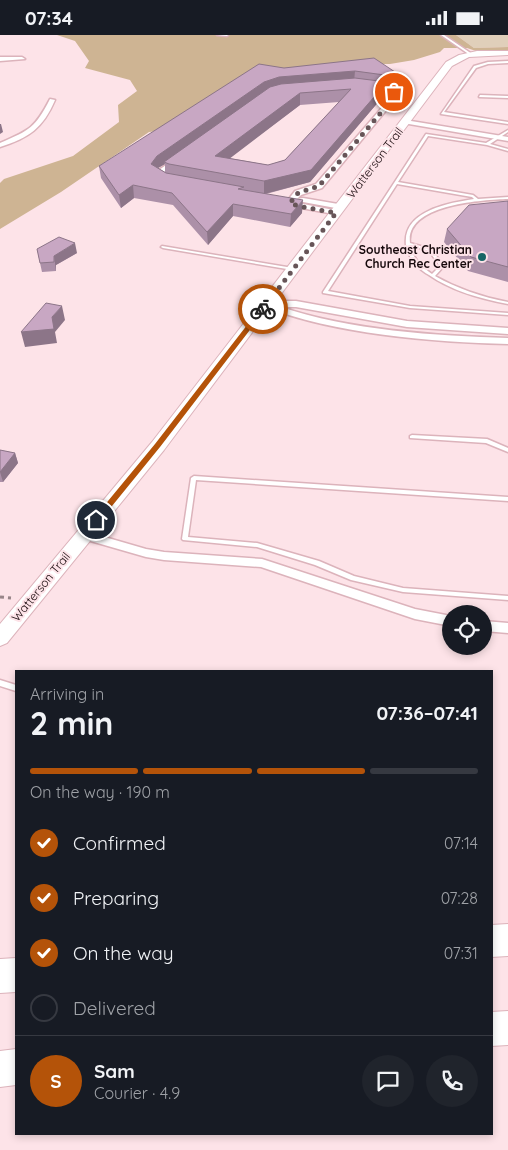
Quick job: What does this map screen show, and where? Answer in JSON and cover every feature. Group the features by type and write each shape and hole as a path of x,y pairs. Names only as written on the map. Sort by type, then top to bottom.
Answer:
{"highway":[{"path":"493,941 508,940"},
{"path":"0,976 15,975"},
{"path":"493,1029 508,1028"},
{"path":"0,1069 15,1067"}],"main road":[{"name":"Watterson Trail","path":"0,638 158,446 452,61 471,55 508,53"}],"street":[{"path":"0,59 22,59"},
{"path":"290,203 298,193 319,186 395,96 393,90 354,86 274,93 158,173 161,179 167,181 298,206 338,210"},
{"path":"0,145 36,129 43,121 52,100"},
{"path":"407,120 507,134"},
{"path":"407,120 497,137 507,134"},
{"path":"266,304 296,303 407,324 508,331"},
{"path":"266,304 288,313 382,331 431,337 508,341"},
{"path":"84,535 146,553 164,556 262,563 415,614 442,619"},
{"path":"492,627 508,628"}],"lane":[{"path":"218,35 226,35"},
{"path":"442,35 471,55"},
{"path":"508,62 488,63 475,67 442,113 508,123"},
{"path":"480,96 508,97"},
{"path":"508,150 487,144 427,135 325,292 410,307 508,314"},
{"path":"487,144 497,137"},
{"path":"396,183 473,196 477,200"},
{"path":"508,198 477,200 449,205 431,211 420,218 408,231 407,243 410,253 416,262 433,276 453,288 508,303"},
{"path":"407,243 430,250 442,266 433,276"},
{"path":"163,247 294,269"},
{"path":"412,437 487,441 508,450"},
{"path":"508,499 194,478 185,539 257,545 317,563 353,578 403,589 508,598"},
{"path":"0,683 15,687"}],"shaded area":[{"path":"57,35 456,35 474,48 508,47 508,50 476,51 467,48 444,48 440,52 414,60 390,64 361,64 271,72 167,130 149,132 61,192 0,229 0,183 4,179 73,156 119,122 118,105 137,91 130,80 85,68 89,61 75,41"},
{"path":"456,35 508,35 508,47 474,48"}],"building":[{"path":"374,58 395,72 392,76 355,71 279,77 264,82 157,156 151,164 166,173 244,187 238,189 303,200 291,214 233,204 207,232 172,193 133,185 119,195 99,166 259,64 284,68"},
{"path":"355,78 387,82 311,170 264,181 164,162 270,87 281,84","holes":["351,89 285,160 268,165 215,156 300,93"]},
{"name":"Southeast Christian Church Rec Center","path":"508,201 508,267 471,257 447,229 469,205"},
{"path":"59,237 75,243 54,256 54,262 40,263 37,249"},
{"path":"46,303 62,306 52,317 54,329 21,332"},
{"path":"0,450 15,453 0,472"}],"way so far":[{"path":"263,309 336,213 290,203 298,193 319,186 395,96 396,93 394,92"}],"place":[{"name":"Southeast Christian Church Rec Center","path":"482,257"}],"route":[{"path":"96,520 158,446 263,309"}]}
